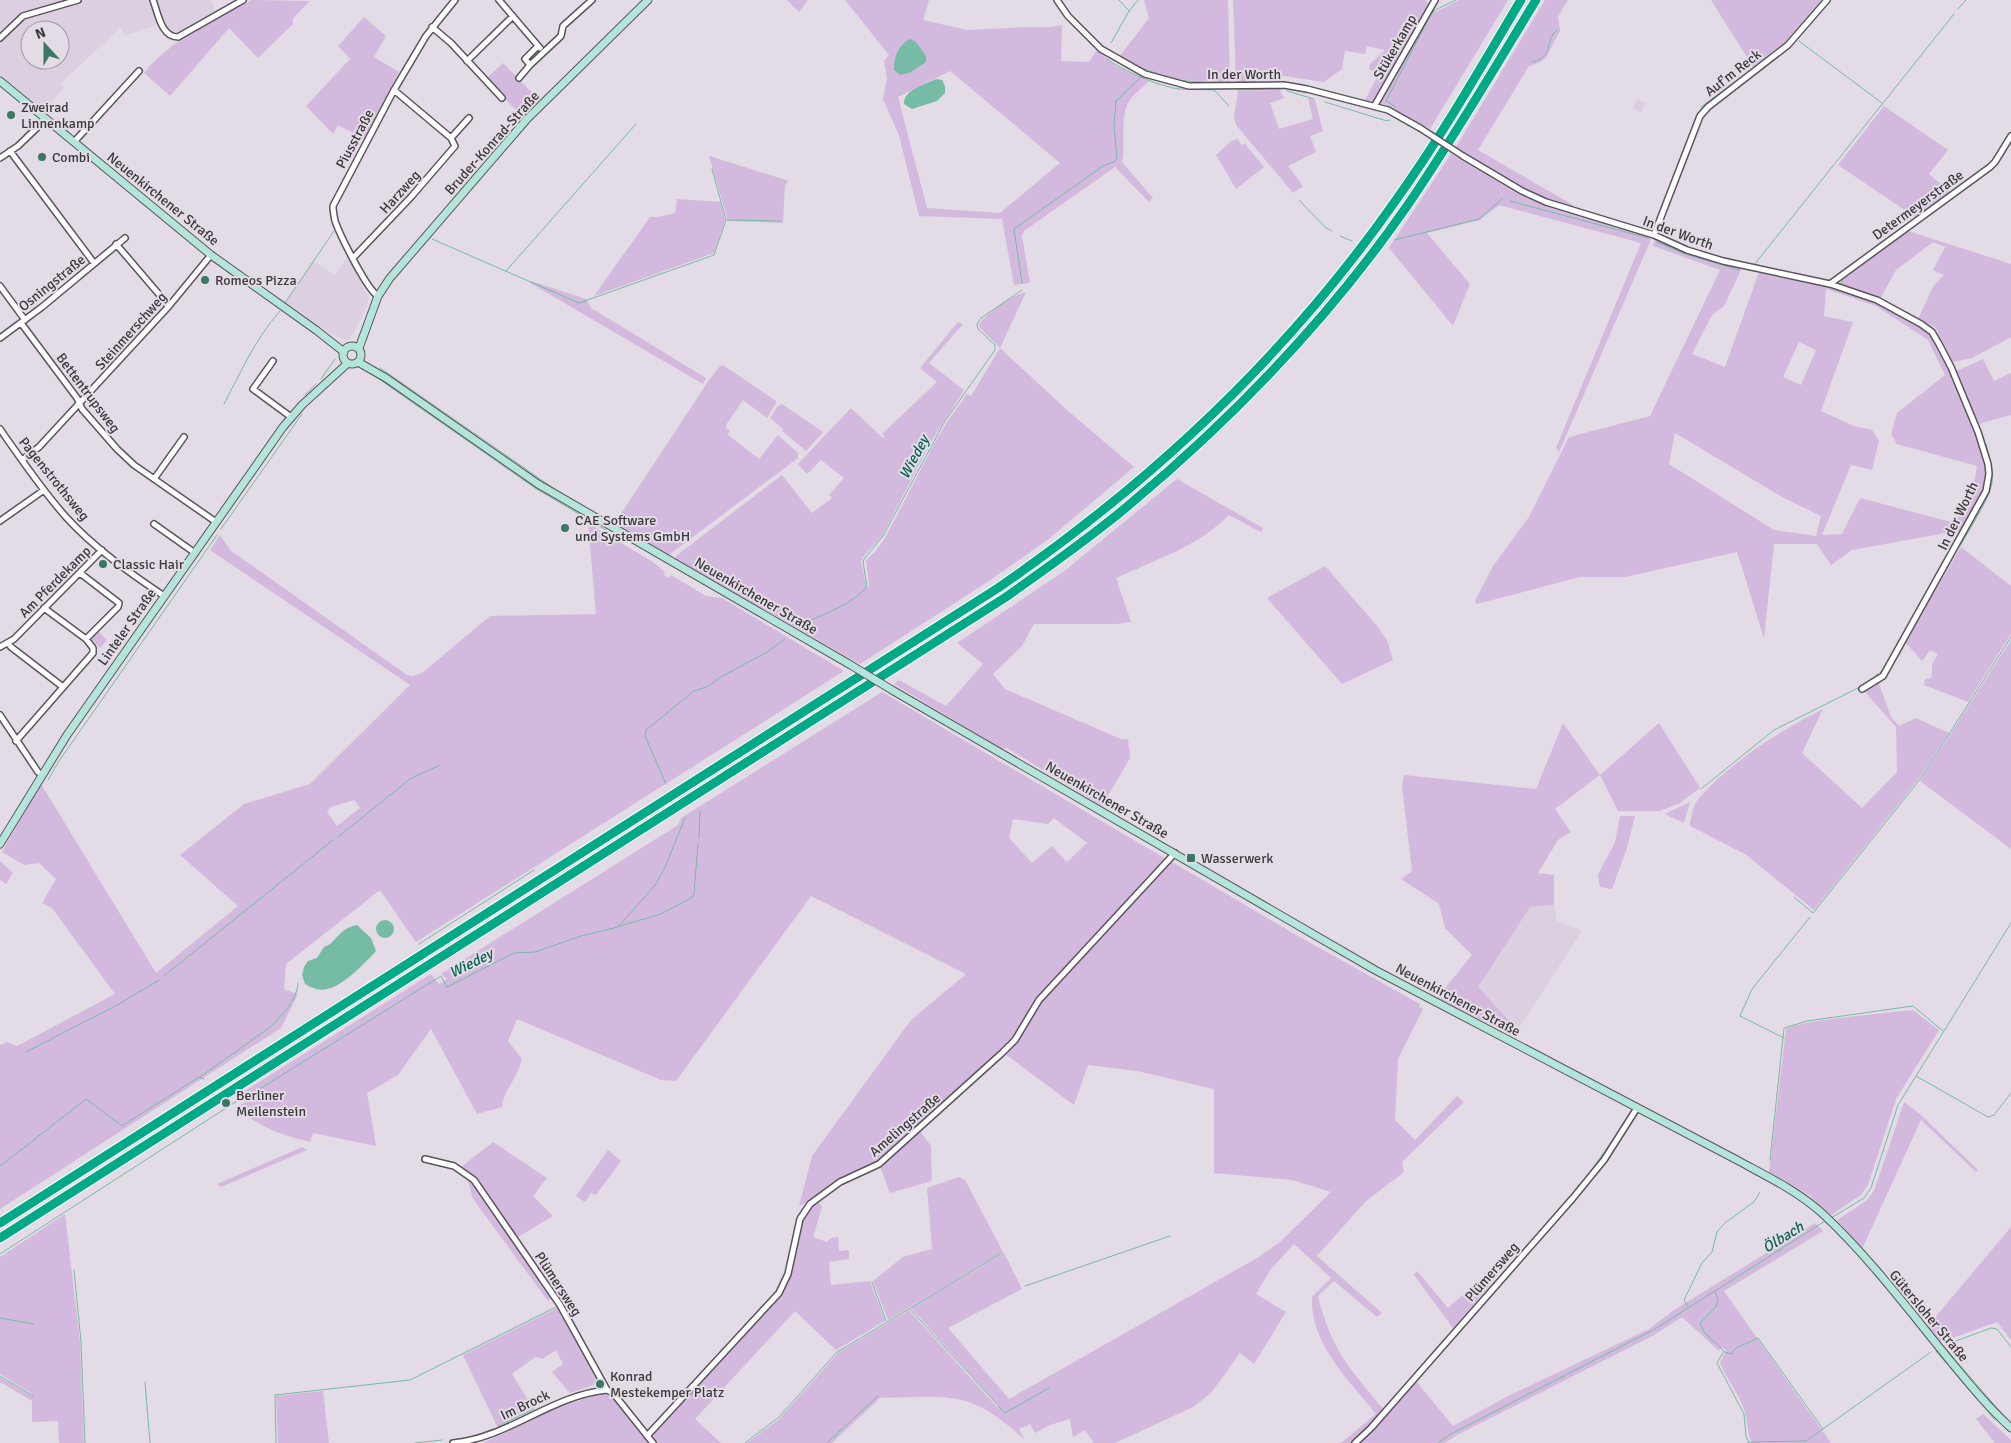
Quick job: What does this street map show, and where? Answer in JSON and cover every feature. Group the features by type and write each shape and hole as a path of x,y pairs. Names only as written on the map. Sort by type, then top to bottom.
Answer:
{"highway":[{"path":"0,1223 974,603 1028,567 1122,496 1248,380 1343,271 1413,175 1454,112 1521,0"},
{"path":"0,1238 1006,597 1065,555 1129,505 1191,451 1250,394 1304,336 1353,277 1406,207 1449,142 1536,0"}],"main road":[{"name":"Bruder-Konrad-Straße","path":"349,352 378,296 390,278 527,119 648,0"},
{"name":"Neuenkirchener Straße","path":"0,81 210,255 349,352"},
{"path":"349,352 360,359 353,364 349,352"},
{"name":"Linteler Straße","path":"0,844 42,774 216,522 291,417 323,385 349,352"},
{"name":"Neuenkirchener Straße","path":"360,359 538,484 1375,970 1791,1190 1828,1220"},
{"name":"Gütersloher Straße","path":"1828,1220 1868,1262 1982,1399 2011,1428"}],"street":[{"path":"0,38 23,16 78,0"},
{"path":"153,0 165,32 172,37 178,37 243,0"},
{"name":"Piusstraße","path":"378,296 368,286 353,258 336,223 333,206 394,90 432,27 455,0"},
{"path":"500,0 544,52"},
{"path":"579,0 584,6"},
{"path":"519,78 561,36 563,26 592,0"},
{"name":"In der Worth","path":"1057,0 1068,16 1101,49 1145,74 1189,86 1284,85 1375,105 1394,112 1522,191 1546,202 1654,235 1687,250 1723,261 1830,284 1877,300 1932,332 1951,367 1978,432 1988,474 1986,491 1883,676 1862,689"},
{"name":"Stükerkamp","path":"1375,105 1435,0"},
{"name":"Auf'm Reck","path":"1654,235 1700,116 1708,107 1788,45 1827,0"},
{"path":"467,61 513,16"},
{"path":"432,27 502,98"},
{"path":"530,65 525,59 538,46"},
{"path":"74,142 139,71"},
{"path":"394,90 451,138"},
{"name":"Harzweg","path":"353,258 371,241 454,149 454,142 451,138 469,118"},
{"path":"0,158 29,137 46,119"},
{"name":"Determeyerstraße","path":"1830,284 1990,167 2011,136"},
{"path":"10,151 94,263"},
{"name":"Osningstraße","path":"0,338 125,238"},
{"path":"116,244 169,306"},
{"name":"Steinmerschweg","path":"22,460 40,447 80,404 169,306 210,255"},
{"name":"Bettentrupsweg","path":"0,286 82,409 116,449 134,465 216,522"},
{"path":"273,361 253,389 291,417"},
{"name":"Pagenstrothsweg","path":"0,429 44,490 71,522 130,573 164,596"},
{"path":"154,479 184,437"},
{"path":"0,521 44,490"},
{"path":"154,524 195,553"},
{"name":"Am Pferdekamp","path":"0,647 8,643 102,550"},
{"path":"80,572 119,603 118,607 86,639"},
{"path":"16,741 93,653 93,648 86,639 44,608"},
{"path":"8,643 10,647 64,686"},
{"path":"0,715 38,772 42,774"},
{"name":"Amelingstraße","path":"647,1436 778,1293 788,1274 800,1219 810,1204 840,1182 879,1164 1002,1053 1015,1040 1039,1000 1175,854"},
{"name":"Plümersweg","path":"1355,1443 1371,1428 1573,1198 1604,1160 1638,1108"},
{"name":"Plümersweg","path":"425,1159 454,1166 474,1180 560,1305 607,1390 613,1393 653,1443"},
{"name":"Im Brock","path":"454,1443 481,1438 581,1394 607,1390"}],"shaded area":[{"path":"0,0 211,0 215,11 177,33 171,33 167,30 164,22 125,36 121,27 61,83 64,87 44,111 0,75"},
{"path":"252,0 310,1 293,18 293,24 258,58 229,28 170,96 144,73 154,61 194,31"},
{"path":"787,0 808,0 799,12"},
{"path":"845,0 929,0 923,20 967,30 1062,25 1061,61 1089,62 1097,50 1115,66 1149,81 1133,96 1127,105 1124,119 1122,162 1153,198 1149,202 1115,167 1024,231 1022,236 1030,283 1014,285 1002,219 919,216 899,135 883,99 887,78 884,61 889,55","holes":["950,71 1060,163 1000,213 927,208 898,97"]},
{"path":"1144,0 1228,0 1230,83 1175,79 1147,70 1119,57 1149,18"},
{"path":"1233,0 1425,0 1436,12 1459,0 1508,0 1430,129 1387,105 1365,100 1379,74 1369,69 1370,64 1385,50 1367,46 1365,54 1345,51 1342,69 1324,82 1265,73 1253,83 1236,83"},
{"path":"1545,0 1568,0 1558,17 1560,31 1546,57 1541,62 1529,66 1478,150 1573,205 1573,208 1523,189 1456,147"},
{"path":"1711,0 1821,0 1785,42 1753,67"},
{"path":"364,17 386,36 374,57 399,72 364,139 338,125 333,134 306,106 350,59 338,46"},
{"path":"910,39 916,42 926,56 926,62 909,73 900,75 894,70 896,56 902,45"},
{"path":"503,63 535,96 519,113 486,79"},
{"path":"936,79 942,80 945,86 945,93 937,101 912,109 904,104 907,95 911,91"},
{"path":"1280,90 1284,98 1270,103 1279,129 1313,119 1308,98 1315,100 1323,131 1310,136 1316,152 1288,166 1303,186 1293,193 1236,125 1234,118 1238,91"},
{"path":"1637,99 1646,102 1641,113 1633,109"},
{"path":"1884,106 1948,150 1929,174 1950,192 1915,217 1838,165"},
{"path":"1238,139 1241,145 1245,144 1264,167 1236,189 1216,155 1231,141"},
{"path":"1451,154 1520,195 1652,237 1559,452 1556,448 1641,243 1499,205 1480,220 1427,233 1470,284 1453,326 1389,248"},
{"path":"709,156 789,181 785,185 783,223 728,221"},
{"path":"677,199 721,202 725,221 714,253 594,296 650,217 675,213"},
{"path":"1908,231 2011,264 2011,337 1972,358 1953,362 1935,327 1918,319 1934,285 1944,275 1933,270 1945,247 1933,242 1896,270 1880,299 1842,284 1843,279"},
{"path":"1655,239 1686,252 1742,268 1724,306 1712,315 1692,354 1725,367 1759,272 1826,286 1877,302 1930,333 1939,345 1977,433 1986,473 1984,490 1962,530 1852,550 1831,565 1817,544 1774,544 1764,638 1737,552 1625,577 1580,577 1477,604 1475,601 1493,566 1529,517 1569,437 1650,416 1720,270 1653,246","holes":["1826,289 1876,306 1928,340 1945,375 1897,413 1891,434 1897,444 1977,466 1973,489 1955,523 1860,498 1842,534 1822,535 1851,465 1872,470 1879,441 1872,430 1854,426 1821,411 1853,322 1824,316","1799,342 1816,350 1801,385 1783,377","1675,433 1782,497 1821,516 1816,536 1774,530 1669,464"]},
{"path":"348,256 369,298 362,317 351,337 347,340 333,335 286,302 313,261 335,275"},
{"path":"531,281 586,299 591,308 706,378 703,384 530,283"},
{"path":"1026,292 1000,348 980,328 979,324 1000,305"},
{"path":"958,322 963,324 929,363 964,390 931,442 882,536 863,557 861,562 867,588 869,586 866,560 875,552 885,538 947,422 967,394 971,396 1000,348 1068,411 1134,467 1050,538 992,579 860,664 676,559 676,556 782,475 812,513 832,498 829,495 844,478 821,460 807,474 798,464 851,408 883,438 885,436 882,434 937,382 920,368"},
{"path":"1983,359 1994,381 2011,373 2011,415 1978,424 1956,371"},
{"path":"723,365 776,401 767,418 743,400 726,425 726,428 730,431 727,434 759,459 778,435 798,453 798,458 669,555 615,523 709,380 720,366"},
{"path":"782,404 823,432 806,451 770,418 778,406"},
{"path":"1177,479 1263,528 1261,532 1229,515 1217,526 1190,544 1116,578 1131,622 1116,624 1034,624 1022,646 993,674 1005,689 1121,739 1128,739 1130,758 1102,806 1007,748 1002,749 894,684 899,680 946,706 983,664 957,643 1063,572"},
{"path":"588,523 653,562 669,578 671,575 706,596 722,598 844,671 416,942 380,890 286,964 284,989 298,994 281,1028 0,1209 0,1045 7,1042 17,1046 115,994 52,908 42,903 56,879 39,863 24,865 2,852 41,784 156,973 238,906 180,855 244,804 310,784 410,685 210,550 220,535 230,550 407,675 412,676 422,673 490,616 596,614","holes":["354,800 360,808 337,826 327,812 331,807"]},
{"path":"1961,547 2011,586 2011,634 1968,702 1924,685 1925,680 1932,677 1932,664 1938,654 1930,650 1922,661 1905,642"},
{"path":"1325,566 1377,626 1387,640 1393,660 1342,684 1267,598"},
{"path":"98,631 107,640 100,648 91,638"},
{"path":"2011,640 2011,849 1920,781"},
{"path":"1878,681 1891,717 1899,726 1916,718 1949,733 1921,776 1814,910 1745,854 1690,826 1693,811 1699,798 1741,759 1789,727 1823,709 1802,753 1862,808 1897,772 1896,727 1863,690"},
{"path":"882,692 1166,859 1036,998 1012,1039 1000,1051 875,1165 799,1206 812,1156 911,1020 966,974 811,896 676,1081 661,1080 517,1019 508,1041 522,1059 505,1095 502,1107 477,1114 431,1029 398,1075 367,1093 376,1146 313,1133 310,1142 299,1139 262,1125 236,1107 246,1102 240,1094 431,974 439,984 447,979 441,974 678,825 681,818","holes":["1054,818 1087,843 1067,862 1052,846 1032,863 1009,838 1013,819 1048,824"]},
{"path":"1563,723 1600,775 1555,809 1571,832 1558,840 1538,873 1554,875 1554,905 1530,907 1478,987 1518,1030 1514,1036 1437,998 1472,955 1445,928 1439,904 1401,879 1412,871 1402,786 1404,775 1536,789"},
{"path":"1659,723 1700,788 1680,803 1660,811 1618,811 1600,775"},
{"path":"1690,802 1684,823 1665,814"},
{"path":"1620,816 1635,816 1627,848 1612,889 1600,887 1598,875 1615,842"},
{"path":"0,861 13,873 6,884 0,880"},
{"path":"1172,862 1298,936 1420,1004 1419,1007 1423,1009 1398,1059 1395,1120 1415,1140 1457,1096 1464,1102 1402,1162 1404,1172 1366,1201 1317,1256 1382,1313 1377,1317 1334,1281 1318,1296 1329,1331 1343,1358 1384,1410 1370,1427 1352,1443 1341,1443 1376,1414 1333,1360 1317,1330 1313,1314 1312,1297 1331,1278 1294,1244 1271,1269 1256,1294 1286,1312 1254,1364 1240,1353 1211,1393 1193,1407 1115,1443 1094,1443 1085,1430 1073,1437 1070,1419 1050,1425 1035,1433 1030,1424 1019,1429 1025,1440 1010,1427 979,1406 953,1398 921,1397 880,1398 832,1443 747,1443 779,1419 839,1352 909,1310 997,1407 999,1406 911,1308 1004,1253 1022,1289 948,1328 1009,1399 1257,1258 1281,1241 1331,1192 1292,1180 1214,1173 1214,1089 1137,1071 1088,1065 1074,1105 1005,1054 1017,1041 1040,1002"},
{"path":"1554,905 1557,921 1581,932 1518,1030 1478,987 1530,907"},
{"path":"385,920 393,925 394,929 389,937 385,938 377,933 376,929 381,921"},
{"path":"357,925 371,938 376,951 340,984 324,990 305,984 302,975 308,961 317,958 324,947 345,930"},
{"path":"1913,1010 1939,1030 1896,1099 1868,1185 1861,1195 1831,1215 1809,1195 1769,1172 1786,1029 1825,1020"},
{"path":"1904,1102 1920,1114 1978,1170 1976,1172 1921,1120 1862,1249 1837,1220 1866,1201 1874,1191"},
{"path":"920,1131 931,1146 932,1181 890,1193 880,1166"},
{"path":"493,1142 547,1178 533,1196 553,1216 518,1237 558,1294 548,1301 473,1199 467,1177 470,1173 461,1167"},
{"path":"302,1147 307,1150 221,1187 217,1184"},
{"path":"608,1150 621,1161 596,1195 591,1193 585,1202 576,1196"},
{"path":"959,1177 965,1180 1003,1252 888,1320 873,1281 903,1257 932,1249 927,1188"},
{"path":"817,1201 822,1207 813,1237 827,1242 831,1238 838,1237 839,1251 849,1250 849,1259 829,1262 831,1285 870,1281 885,1321 836,1350 795,1311 695,1419 721,1443 657,1443 654,1439 654,1433 781,1294 790,1270 802,1220"},
{"path":"65,1214 80,1342 84,1443 59,1443 58,1421 32,1422 32,1401 0,1382 0,1377 32,1396 32,1394 0,1374 0,1257"},
{"path":"1815,1223 1823,1231 1724,1291 1831,1443 1752,1443 1743,1406 1720,1363 1726,1350 1722,1347 1719,1351 1682,1317 1654,1335 1457,1435 1445,1443 1359,1443 1374,1430 1416,1381 1453,1426 1508,1396 1649,1329 1674,1310"},
{"path":"2011,1227 2011,1340 1997,1322 1941,1342 1928,1326"},
{"path":"1417,1271 1448,1308 1482,1278 1490,1285 1453,1328 1414,1275"},
{"path":"557,1308 599,1383 570,1393 552,1372 563,1364 556,1350 543,1359 535,1357 512,1374 533,1408 497,1426 463,1355"},
{"path":"323,1391 329,1443 278,1443 276,1396"},
{"path":"612,1394 648,1443 483,1443 564,1406 597,1396"},
{"path":"1983,1414 2011,1440 2011,1443 1995,1443 1976,1419"}],"waterway":[{"path":"1119,0 1129,11"},
{"name":"Wiedey","path":"1111,43 1129,11 1138,0"},
{"path":"1396,107 1386,101 1431,14 1435,10 1456,0"},
{"path":"1958,9 1966,0"},
{"path":"1754,265 1954,14"},
{"path":"1532,62 1539,60 1547,53 1553,34 1557,30"},
{"path":"1799,41 1882,103"},
{"path":"1107,59 1131,73 1171,88 1214,90 1229,106"},
{"path":"1136,66 1175,80 1215,83"},
{"path":"1701,107 1747,73"},
{"name":"Wiedey","path":"1022,283 1014,229 1103,166 1114,162 1117,158 1114,126 1116,101 1141,77"},
{"path":"1238,90 1281,89"},
{"path":"1287,91 1314,99"},
{"path":"1325,102 1387,121 1390,120"},
{"path":"59,124 71,134"},
{"path":"506,271 636,124"},
{"path":"82,143 107,165"},
{"path":"432,239 579,303 714,255 726,220 712,169"},
{"path":"1394,240 1479,219 1502,199"},
{"path":"1299,200 1326,228 1332,231"},
{"path":"1510,201 1648,238"},
{"path":"1844,287 1841,284 1843,278 1927,216"},
{"path":"727,220 781,221"},
{"path":"285,303 334,231"},
{"path":"1340,236 1352,241"},
{"path":"1657,242 1685,254 1739,270"},
{"path":"1710,254 1745,263"},
{"name":"Wiedey","path":"799,626 854,599 867,586 864,559 883,536 945,421 995,350 995,345 978,329 977,324 981,318 1022,290"},
{"path":"224,404 256,344 280,311"},
{"path":"321,379 335,359"},
{"path":"380,368 556,490"},
{"path":"379,379 535,488 606,530"},
{"path":"305,395 316,384"},
{"path":"221,529 302,414"},
{"path":"1960,546 1983,506 1992,483 1992,468 1986,444"},
{"path":"48,780 59,761 217,535"},
{"path":"1794,897 1813,913 1921,778 2011,637"},
{"name":"Wiedey","path":"666,784 645,736 646,730 694,691 709,686 719,678 767,652 785,639"},
{"path":"1701,789 1774,730 1860,687 1881,672 1901,639"},
{"path":"338,837 410,779 440,765"},
{"path":"699,838 700,811"},
{"name":"Wiedey","path":"241,1096 243,1098 266,1085 441,976 447,987 514,953 535,952 581,936 618,927 656,884 685,818"},
{"path":"1,849 16,824"},
{"path":"164,976 333,840"},
{"path":"620,926 661,914 691,898 694,894 698,844"},
{"path":"419,944 534,870"},
{"path":"1784,1038 1740,1016 1752,989 1810,917"},
{"name":"Ölbach","path":"1831,1218 1864,1198 1871,1188 1898,1105 2011,923"},
{"path":"26,1052 119,1004 159,980"},
{"path":"200,1077 269,1028 292,1002 298,983"},
{"path":"1770,1160 1784,1028 1807,1021 1913,1006 1943,1031"},
{"path":"1916,1076 1988,1117 1994,1115 2011,1093"},
{"name":"Wiedey","path":"31,1142 86,1099 122,1126 199,1077 204,1079"},
{"path":"0,1254 240,1099"},
{"path":"1583,1182 1624,1124"},
{"name":"Wiedey","path":"0,1166 30,1143"},
{"path":"1688,1306 1684,1300 1702,1263 1712,1252 1717,1232 1726,1222 1754,1202 1760,1192"},
{"path":"1491,1286 1564,1204"},
{"name":"Ölbach","path":"1438,1443 1451,1434 1655,1329 1825,1221"},
{"path":"1025,1286 1170,1236"},
{"path":"745,1443 779,1417 837,1352 1002,1253"},
{"path":"74,1270 81,1342 85,1443"},
{"path":"872,1282 886,1321"},
{"path":"1715,1292 1718,1300 1716,1307 1700,1323 1704,1332 1724,1351 1717,1363 1744,1414 1746,1436 1749,1443"},
{"path":"276,1443 275,1395 410,1380 558,1306"},
{"path":"910,1309 1005,1413 1049,1388"},
{"path":"0,1318 34,1324"},
{"path":"1945,1345 1991,1328 1997,1329 2011,1347"},
{"path":"1725,1352 1731,1354 1736,1348 1758,1338 1823,1429"},
{"path":"1946,1349 2002,1414"},
{"path":"1936,1351 1995,1420"},
{"path":"1748,1442 1806,1441 1931,1352"},
{"path":"0,1376 33,1396"},
{"path":"145,1382 150,1443"},
{"path":"827,1443 878,1396"},
{"path":"498,1426 534,1409"},
{"path":"476,1436 492,1429"},
{"path":"458,1439 472,1437"},
{"path":"415,1443 442,1440"}],"place":[{"name":"Zweirad Linnenkamp","path":"11,115"},
{"name":"Combi","path":"42,157"},
{"name":"Romeos Pizza","path":"205,280"},
{"name":"CAE Software und Systems GmbH","path":"565,528"},
{"name":"Classic Hair","path":"103,564"},
{"name":"Wasserwerk","path":"1191,858"},
{"name":"Berliner Meilenstein","path":"226,1103"},
{"name":"Konrad Mestekemper Platz","path":"600,1384"}]}
